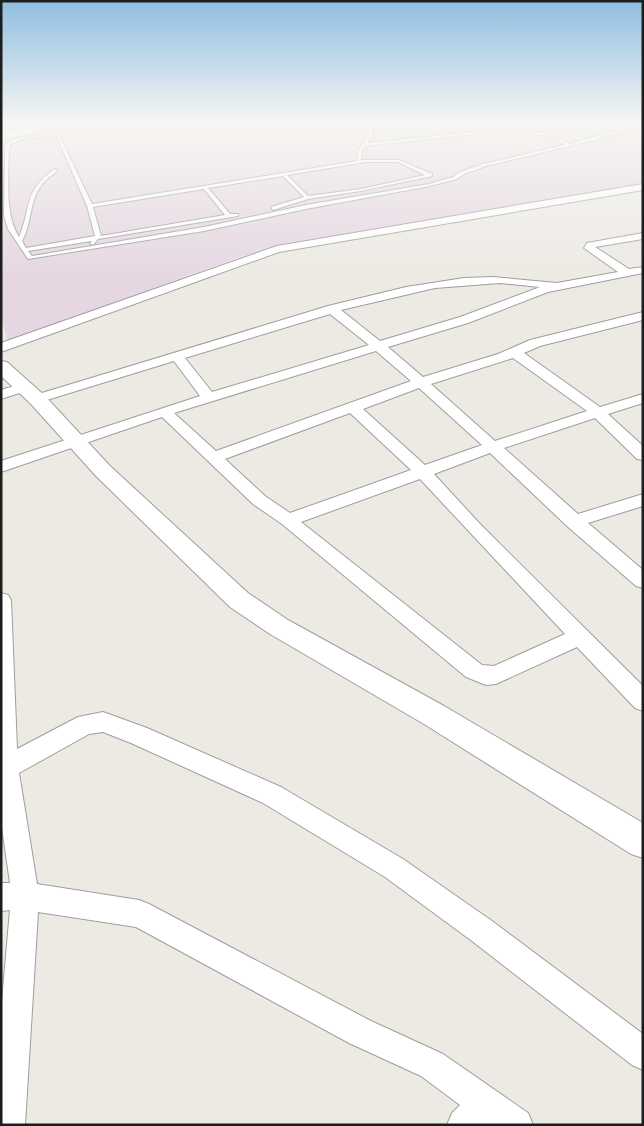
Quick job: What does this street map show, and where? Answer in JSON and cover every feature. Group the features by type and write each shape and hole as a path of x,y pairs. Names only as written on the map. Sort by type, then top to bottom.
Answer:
{"street":[{"path":"1,348 271,251 643,187"},
{"path":"626,272 589,248 591,245 643,236"},
{"path":"1,467 164,411 377,344 464,320 557,286 643,270"},
{"path":"13,381 176,355 332,309 396,292 444,283 504,280 557,286"},
{"path":"332,309 423,382 573,522 643,581"},
{"path":"213,458 535,343 643,316"},
{"path":"514,352 597,412 643,455"},
{"path":"176,355 208,398"},
{"path":"13,381 239,600 279,627 450,725 643,842"},
{"path":"288,520 492,447 643,398"},
{"path":"354,409 423,472 475,529 581,636 643,702"},
{"path":"164,411 259,500 288,520 336,561 474,671 486,676 496,674 581,636"},
{"path":"573,522 643,500"},
{"path":"1,600 6,766 13,897 8,1125"},
{"path":"6,766 86,724 102,722 139,735 272,795 394,868 482,931 643,1054"},
{"path":"13,897 139,914 360,1032 432,1065 475,1113 516,1125"}],"lane":[{"path":"8,176 7,216 11,230 20,240 29,257 33,258 430,185 460,176"},
{"path":"20,240 27,223 30,200 38,185 49,176"},
{"path":"76,176 90,206 98,240"},
{"path":"90,206 285,176 307,198"},
{"path":"25,250 98,240 229,217 275,208 307,198 361,190 427,176"},
{"path":"206,189 229,217"},
{"path":"88,249 98,240"}],"shaded area":[{"path":"1,176 643,176 643,184 282,245 233,259 8,341 1,318"}]}
